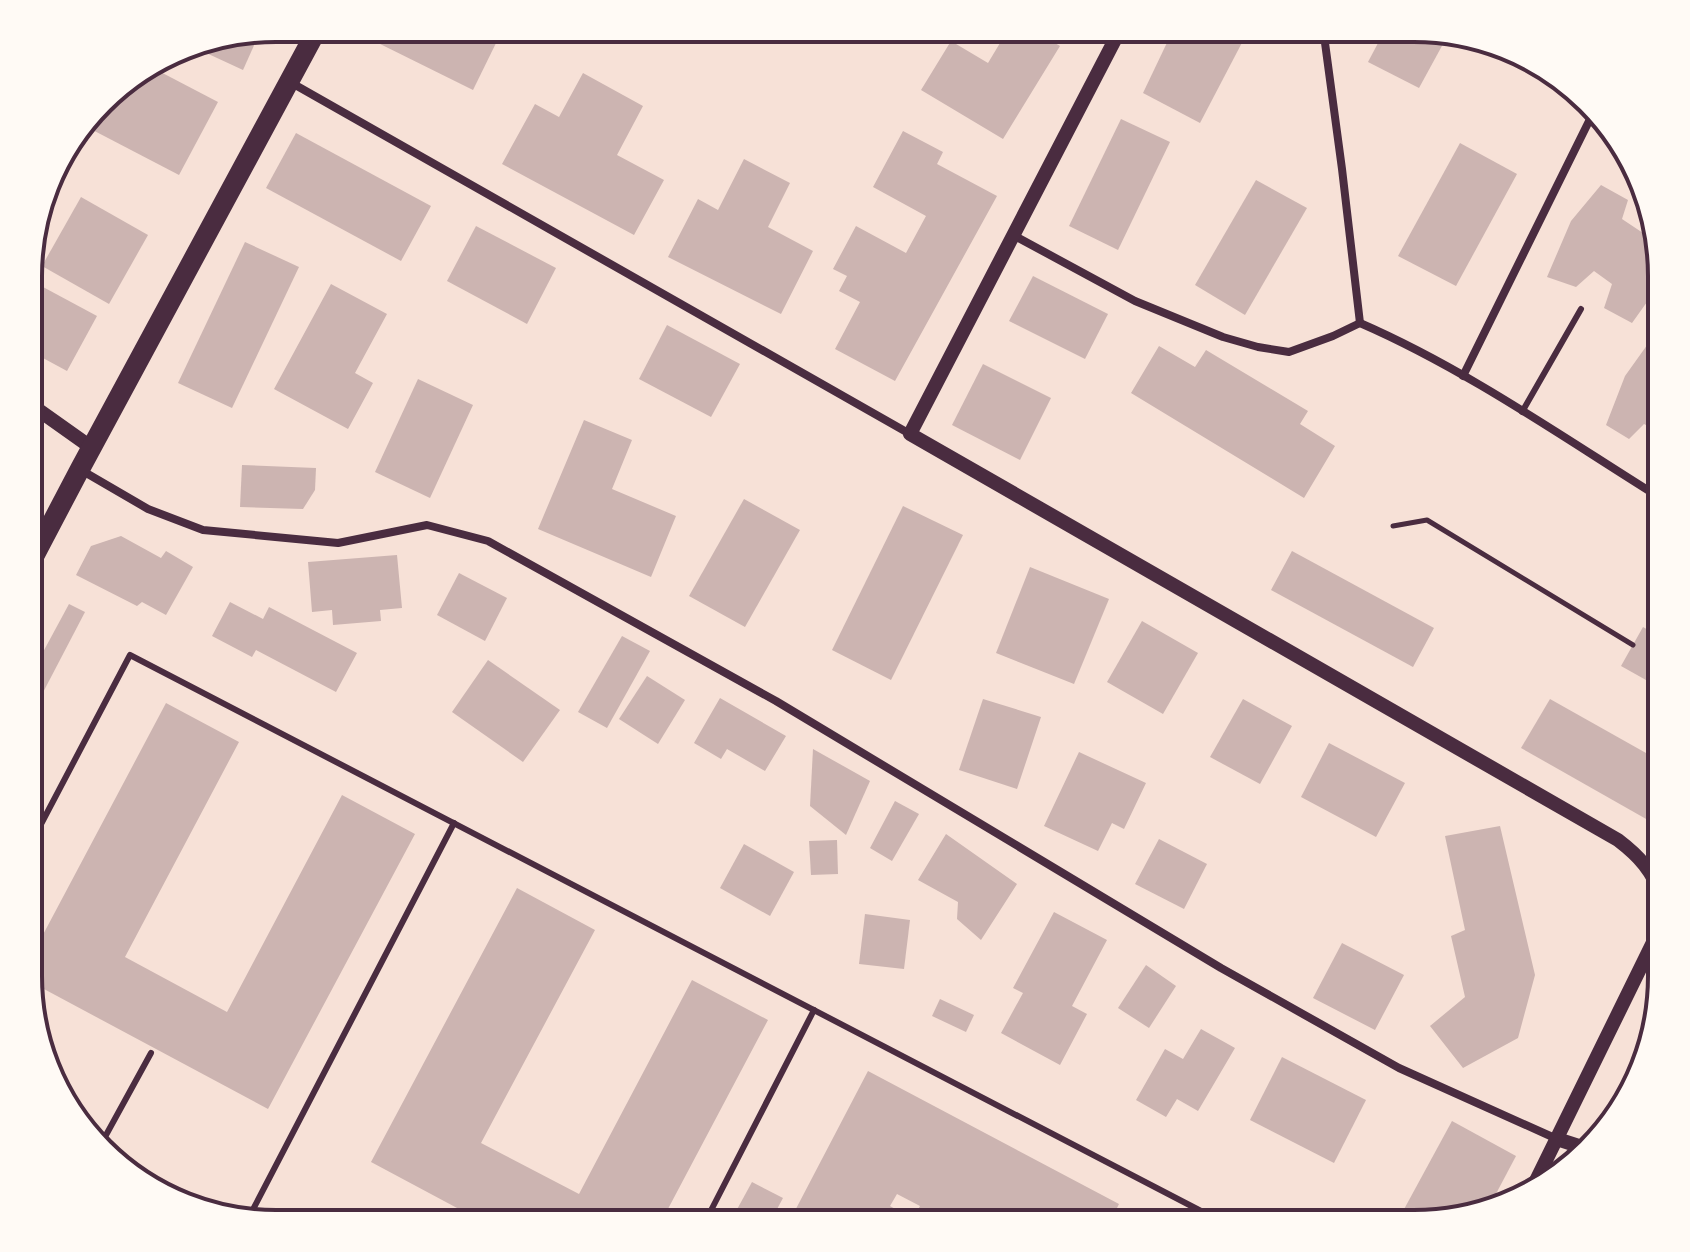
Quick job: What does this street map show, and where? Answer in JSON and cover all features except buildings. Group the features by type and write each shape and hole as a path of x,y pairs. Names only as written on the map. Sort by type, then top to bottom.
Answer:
{"main road":[{"path":"42,541 311,42"}],"street":[{"path":"910,434 1113,43"},
{"path":"1325,43 1360,323"},
{"path":"290,81 1618,840 1638,856 1647,869"},
{"path":"1463,376 1589,121"},
{"path":"1013,235 1135,301 1223,337 1258,347 1289,352 1360,323"},
{"path":"1360,323 1463,376 1647,490"},
{"path":"42,413 92,448"},
{"path":"80,469 148,509 203,530 338,543 427,525 488,541 776,701 1221,968 1371,1053 1576,1145"},
{"path":"1540,1173 1647,955"}],"lane":[{"path":"1522,412 1581,309"},
{"path":"43,821 130,655 1199,1210"},
{"path":"254,1208 454,823"},
{"path":"712,1209 814,1010"},
{"path":"106,1136 151,1053"}],"path":[{"path":"1393,526 1427,520 1633,645"}]}
